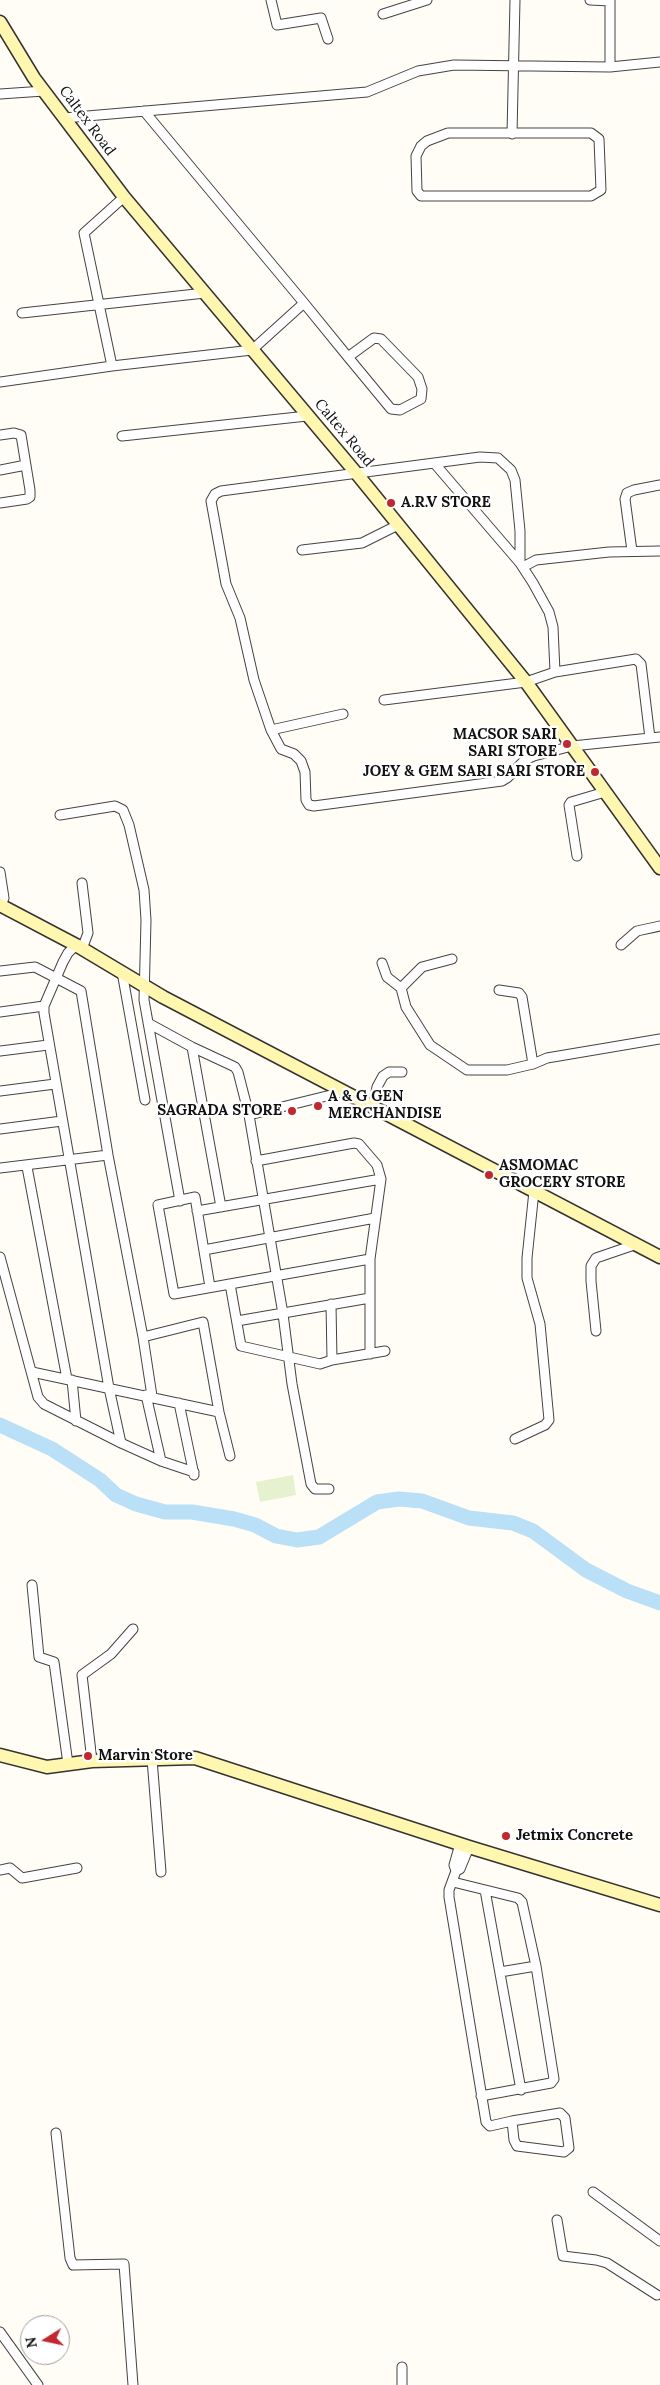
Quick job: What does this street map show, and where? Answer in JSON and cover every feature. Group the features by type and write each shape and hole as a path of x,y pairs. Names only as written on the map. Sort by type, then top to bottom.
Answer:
{"street":[{"path":"272,0 277,24 321,18 328,39"},
{"path":"383,14 427,0"},
{"path":"512,134 515,0"},
{"path":"590,0 610,0 610,67"},
{"name":"Caltex Road","path":"0,22 44,91 124,197 356,474 526,682 660,868"},
{"path":"64,118 367,92 418,71 454,64 610,67 660,62"},
{"path":"0,94 44,91"},
{"path":"144,111 391,409 400,410 421,399 422,388 418,378 382,339 374,338 348,357"},
{"path":"448,133 512,134 596,135 600,139 601,190 591,196 419,194 416,156 421,146 427,141 448,133"},
{"path":"112,366 84,233 124,197"},
{"path":"22,313 205,293"},
{"path":"0,382 112,366 252,350 304,303"},
{"path":"122,436 307,416"},
{"path":"0,435 14,433 21,435 30,497 0,503"},
{"path":"521,565 514,480 511,470 498,458 490,457 220,491 211,500 226,584 240,618 254,680 271,730 281,749 294,754 301,761 305,772 306,800 309,805 314,806 502,780 525,760 572,746 660,737"},
{"path":"436,464 521,565 549,612 553,627 555,672"},
{"path":"0,470 26,465"},
{"path":"632,551 626,499 627,493 660,485"},
{"path":"302,550 362,542 398,525"},
{"path":"521,565 536,560 632,551 660,551"},
{"path":"384,700 526,682 555,672 636,659 639,660 650,738"},
{"path":"271,730 343,714"},
{"path":"577,856 568,805 571,802 605,792"},
{"path":"60,815 115,806 122,810 129,825 144,890 146,920 143,985 148,1023 180,1200"},
{"path":"0,872 4,898 2,907 79,947 143,985 258,1044 373,1108 660,1257"},
{"path":"82,883 88,933 79,947 68,953 44,1006 48,1045 70,1160 109,1388 121,1443"},
{"path":"621,945 637,931 660,926"},
{"path":"401,988 422,967 452,959"},
{"path":"382,963 387,977 401,988 406,1007 430,1045 467,1070 507,1070 533,1064 547,1058 660,1039"},
{"path":"0,971 35,967 81,991 108,1155 143,1337 149,1395 161,1461"},
{"path":"122,972 145,1100"},
{"path":"499,990 518,993 522,997 533,1064"},
{"path":"0,1012 44,1006"},
{"path":"148,1023 192,1047 235,1067 240,1078 249,1115 277,1275 288,1357 311,1484 315,1488 329,1489"},
{"path":"0,1051 48,1045"},
{"path":"192,1047 221,1207"},
{"path":"373,1108 377,1087 383,1076 389,1072 402,1072"},
{"path":"0,1091 55,1084"},
{"path":"249,1115 343,1092"},
{"path":"0,1129 62,1122"},
{"path":"256,1161 359,1144 377,1165 381,1179 370,1260 370,1354"},
{"path":"0,1168 108,1155"},
{"path":"28,1166 70,1380 76,1421"},
{"path":"197,1211 381,1179"},
{"path":"515,1439 545,1425 549,1420 538,1312 527,1278 527,1258 534,1191"},
{"path":"210,1287 195,1198 158,1205 174,1294 370,1260"},
{"path":"204,1250 375,1218"},
{"path":"596,1331 591,1266 596,1258 634,1245"},
{"path":"0,1257 38,1397 44,1404 121,1443 194,1474 179,1403"},
{"path":"230,1284 241,1346 320,1364 332,1360 385,1352"},
{"path":"237,1321 370,1298"},
{"path":"332,1304 332,1360"},
{"path":"143,1337 203,1322 219,1412 230,1456"},
{"path":"32,1372 149,1395 219,1412"},
{"path":"32,1585 39,1657 54,1662 68,1764"},
{"path":"92,1761 82,1675 111,1654 133,1629"},
{"path":"0,1755 47,1767 92,1761 196,1758 464,1845 660,1905"},
{"path":"152,1759 161,1872"},
{"path":"464,1845 460,1869 456,1871 449,1897 487,2124 490,2126 512,2121 560,2114 565,2118 569,2148 564,2152 517,2146 514,2140 512,2121"},
{"path":"0,1870 10,1868 22,1878 77,1868"},
{"path":"452,1882 518,1898 522,1902 536,1966 554,2079 551,2083 521,2090 481,2096"},
{"path":"485,1890 521,2090"},
{"path":"500,1972 536,1966"},
{"path":"56,2133 70,2258 73,2266 124,2264 133,2385"},
{"path":"593,2192 660,2241"},
{"path":"557,2220 563,2256 607,2263 659,2294"},
{"path":"0,2332 38,2385"},
{"path":"402,2367 402,2385"}],"green space":[{"path":"293,1475 296,1495 260,1502 256,1482"}],"waterway":[{"path":"0,1425 52,1449 100,1480 116,1495 136,1504 165,1512 192,1512 234,1519 255,1525 276,1536 297,1540 319,1537 377,1502 399,1499 422,1501 469,1518 513,1523 533,1531 586,1570 627,1591 660,1603"}],"place":[{"name":"A.R.V STORE","path":"391,503"},
{"name":"MACSOR SARI SARI STORE","path":"567,744"},
{"name":"JOEY & GEM SARI SARI STORE","path":"595,772"},
{"name":"A & G GEN MERCHANDISE","path":"318,1106"},
{"name":"SAGRADA STORE","path":"292,1111"},
{"name":"ASMOMAC GROCERY STORE","path":"489,1175"},
{"name":"Marvin Store","path":"88,1756"},
{"name":"Jetmix Concrete","path":"506,1836"}]}
